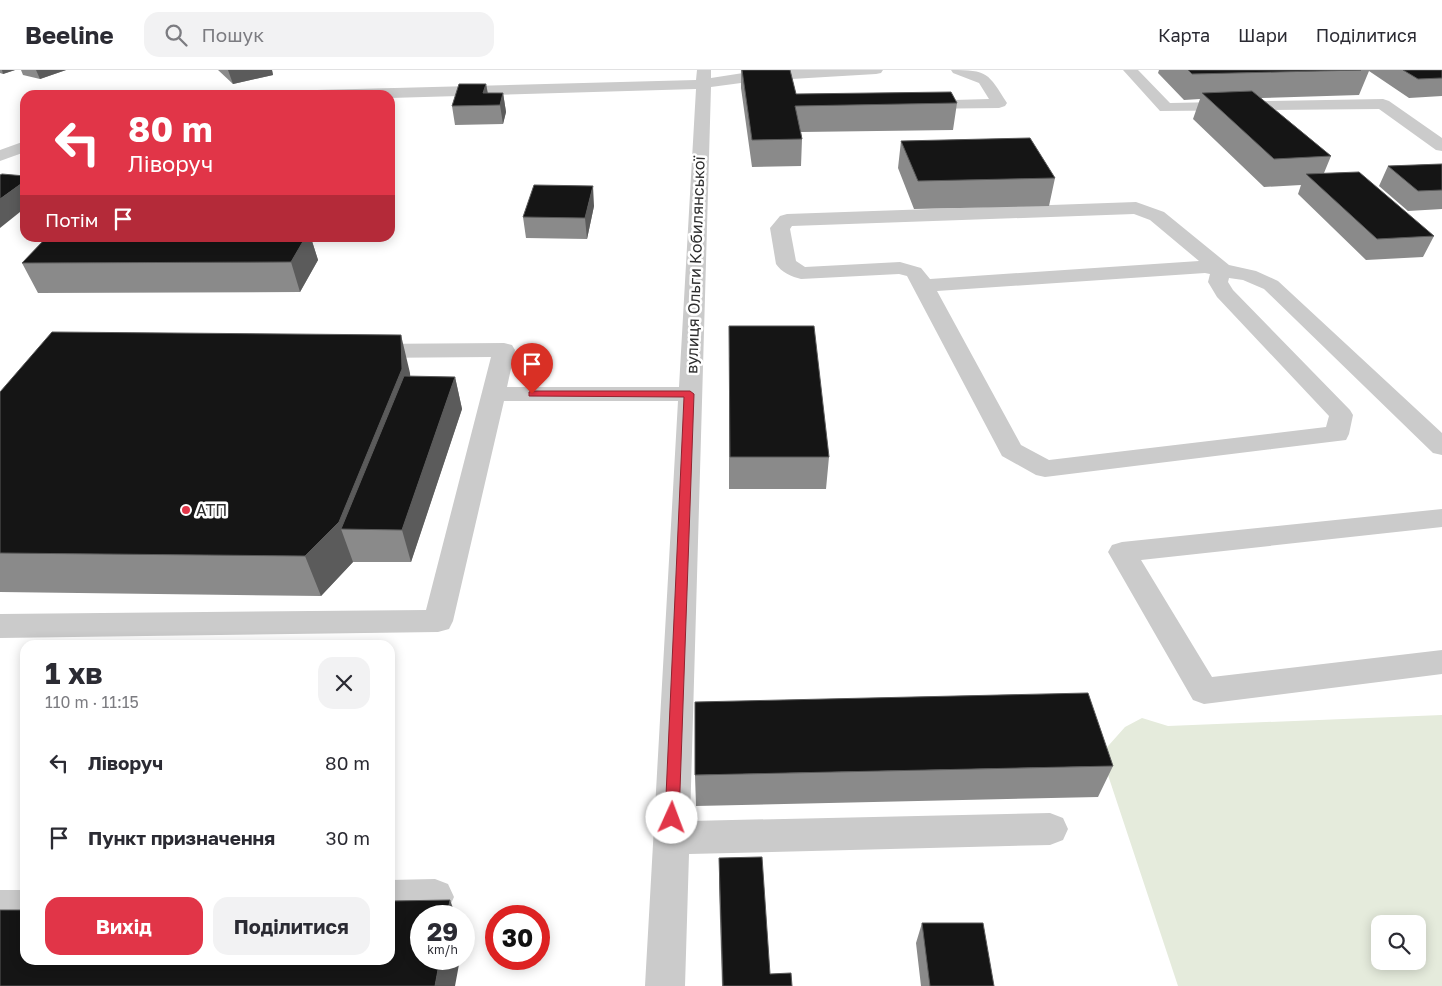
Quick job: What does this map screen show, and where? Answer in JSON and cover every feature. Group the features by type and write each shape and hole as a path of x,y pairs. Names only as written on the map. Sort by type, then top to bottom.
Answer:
{"street":[{"path":"395,91 876,70"},
{"path":"903,106 999,103 985,80 958,70"},
{"path":"1130,70 1166,108 1383,104"},
{"name":"вулиця Ольги Кобилянської","path":"665,986 703,77"},
{"path":"1361,90 1442,146"},
{"path":"0,143 20,135"},
{"path":"0,156 20,148"},
{"path":"1136,208 1157,216 1221,269 1218,282 1224,293 1340,414 1337,434 1045,469 1011,450 924,286 914,272 900,268 801,273 786,264 780,228 787,220 1136,208"},
{"path":"924,286 1205,267 1249,275 1271,285 1442,447"},
{"path":"0,626 438,621 504,350 344,351"},
{"path":"493,394 690,394"},
{"path":"1442,518 1122,552 1204,691 1442,662"},
{"path":"671,838 1050,829"},
{"path":"395,898 436,897"},
{"path":"0,908 20,908"}],"green space":[{"path":"1442,715 1442,986 1178,986 1101,754 1125,727 1142,718 1168,726"}],"building":[{"path":"742,70 790,70 796,94 951,92 957,103 795,106 802,139 752,140"},
{"path":"1188,70 1361,70 1192,74"},
{"path":"1403,70 1442,70 1442,78 1418,79"},
{"path":"459,84 486,84 483,93 503,93 500,105 452,106"},
{"path":"1252,91 1331,156 1274,159 1202,93"},
{"path":"1030,138 1055,178 918,181 901,141"},
{"path":"1442,164 1442,190 1418,191 1388,166"},
{"path":"1359,172 1434,236 1377,239 1306,174"},
{"path":"0,175 20,176 20,185 0,199"},
{"path":"534,185 593,186 585,218 523,217"},
{"path":"42,242 303,242 291,262 22,263"},
{"path":"729,326 814,326 829,457 730,457"},
{"name":"АТП","path":"52,332 401,335 402,369 339,522 305,556 0,553 0,392"},
{"path":"404,376 455,377 402,530 341,529"},
{"path":"1088,693 1113,766 695,775 695,702"},
{"path":"762,857 770,974 791,973 792,986 723,986 719,858"},
{"path":"450,900 449,905 410,905 410,970 438,970 435,986 0,986 0,910 20,910 20,965 395,965 395,901"},
{"path":"922,923 983,923 994,986 930,986"}],"place":[{"name":"АТП","path":"186,510"}],"route":[{"path":"532,394 690,394 672,818"}]}
